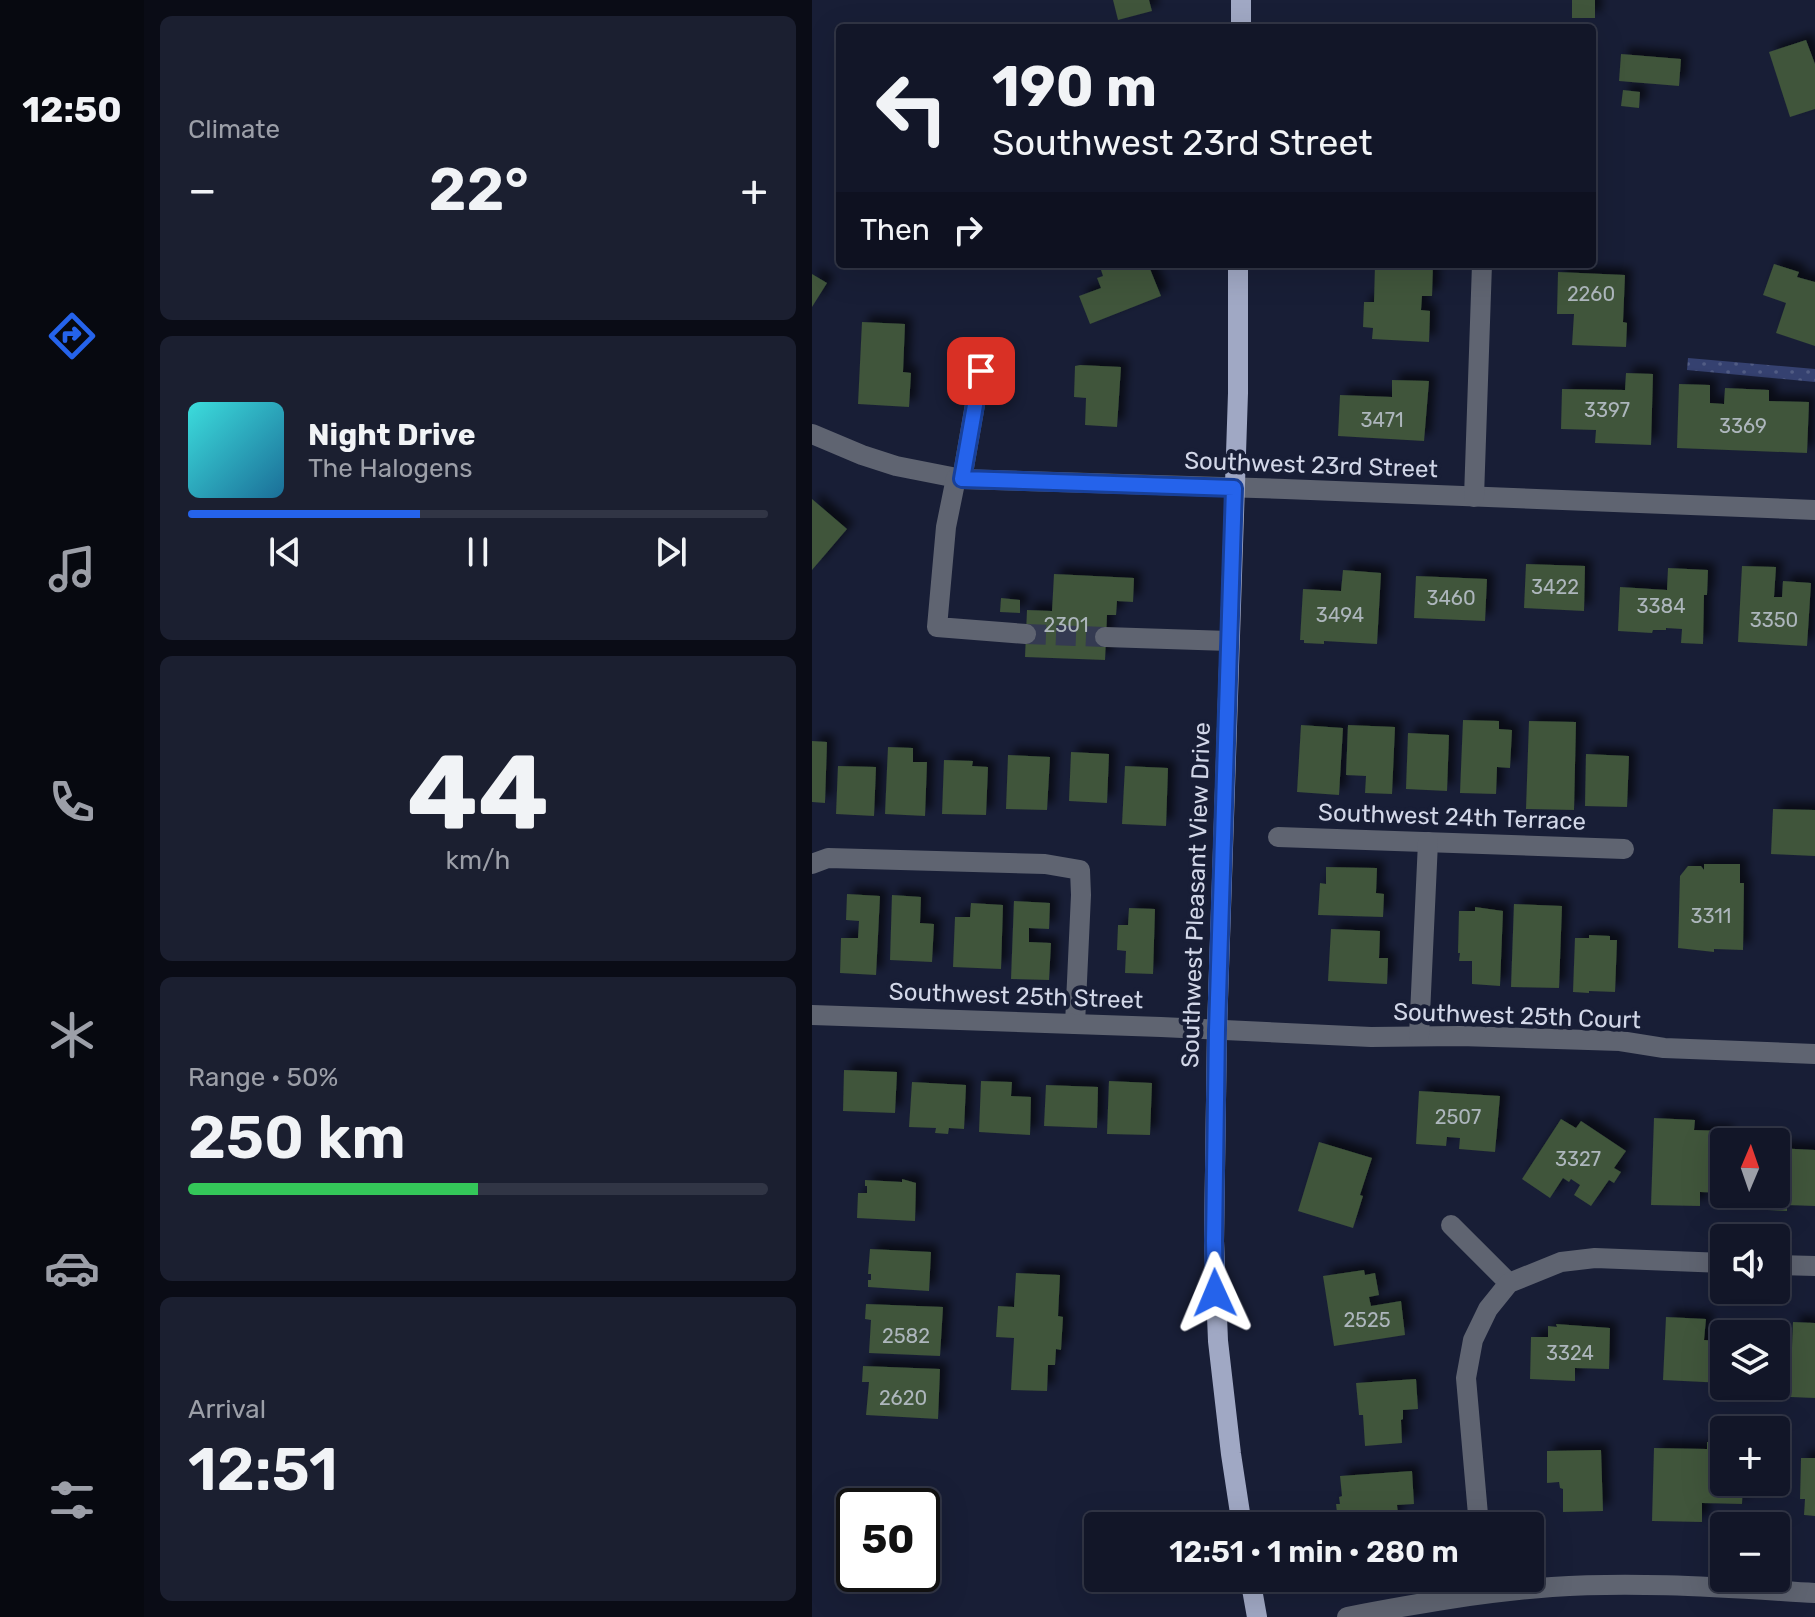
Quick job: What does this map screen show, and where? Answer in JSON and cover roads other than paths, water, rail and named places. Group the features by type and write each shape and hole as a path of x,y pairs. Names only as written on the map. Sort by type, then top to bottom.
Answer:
{"main road":[{"path":"1241,0 1241,24"},
{"name":"Southwest Pleasant View Drive","path":"1238,268 1238,393 1217,1030 1214,1241 1223,1393 1240,1512"},
{"path":"1253,1592 1257,1617"}],"street":[{"path":"1474,497 1482,268"},
{"path":"985,347 959,479 946,527 937,627 1026,634"},
{"name":"Southwest 23rd Street","path":"812,434 896,466 959,479 1815,510"},
{"path":"1105,637 1229,641"},
{"name":"Southwest 24th Terrace","path":"1278,837 1624,849"},
{"path":"1419,1036 1428,842"},
{"path":"812,864 828,858 1045,864 1080,870 1075,1024"},
{"name":"Southwest 25th Street","path":"812,1015 1217,1030"},
{"name":"Southwest 25th Court","path":"1217,1030 1371,1037 1460,1036 1620,1041 1664,1048 1815,1054"},
{"path":"1451,1225 1509,1283"},
{"path":"1478,1512 1466,1378 1473,1340 1488,1309 1509,1283 1561,1262 1595,1258 1710,1262"},
{"path":"1790,1265 1815,1266"},
{"path":"1544,1587 1657,1585 1815,1593"},
{"path":"1347,1617 1462,1592"}],"tunnel":[{"path":"1026,634 1105,637"}]}
